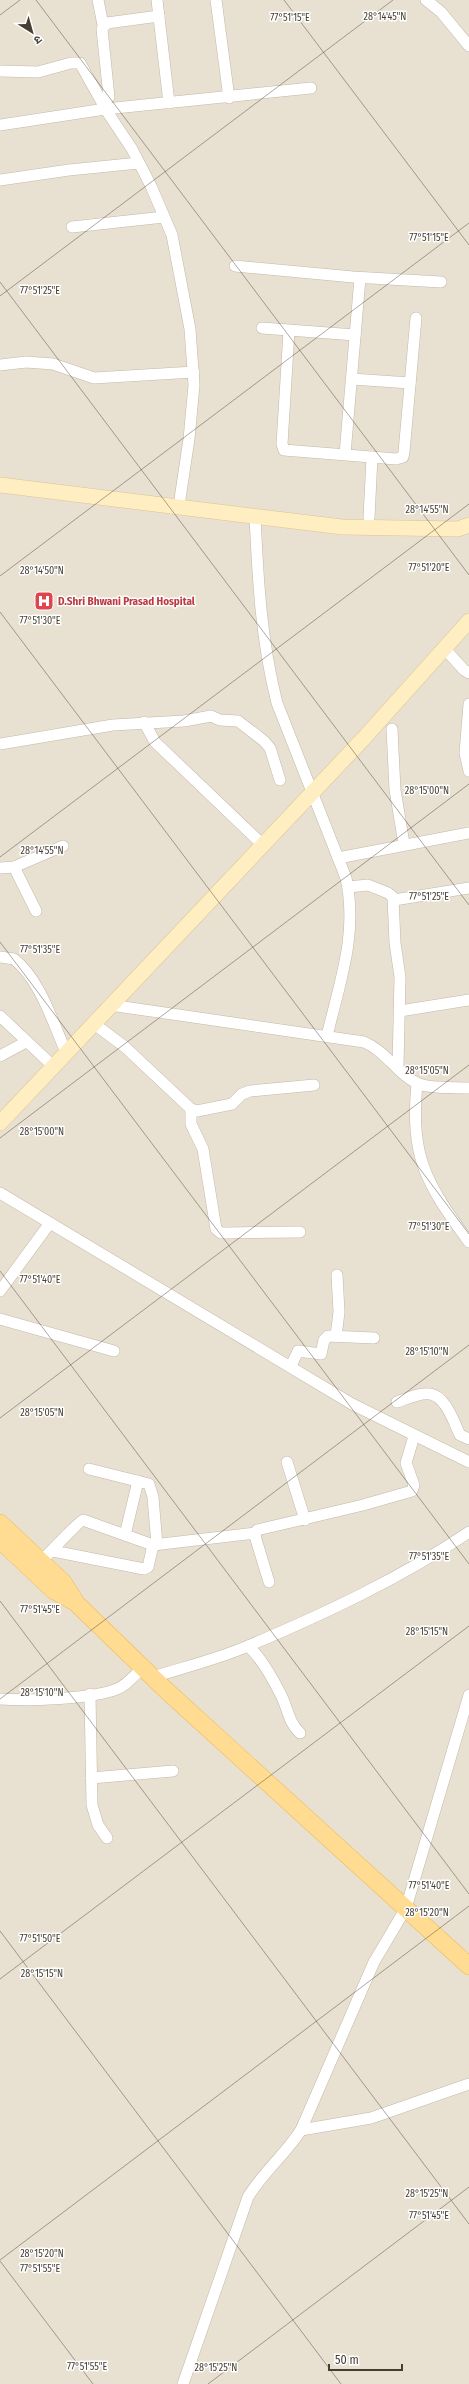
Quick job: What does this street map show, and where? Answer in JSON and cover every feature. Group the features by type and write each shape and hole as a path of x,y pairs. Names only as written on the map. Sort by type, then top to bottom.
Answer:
{"main road":[{"path":"0,1523 47,1556 76,1604"},
{"path":"0,1540 53,1590 76,1604 148,1672 469,1966"}],"street":[{"path":"98,0 103,25 102,29 110,97 104,107"},
{"path":"157,0 169,103"},
{"path":"216,0 229,98"},
{"path":"426,0 441,12 469,46"},
{"path":"103,25 107,23 159,16"},
{"path":"0,72 38,72 76,62 83,67 104,107 139,163 172,235 182,279 190,329 194,372 189,439 180,499"},
{"path":"0,125 104,107 229,98 311,88"},
{"path":"0,180 69,170 139,163"},
{"path":"72,227 164,217"},
{"path":"235,266 360,278 440,282"},
{"path":"345,454 360,278"},
{"path":"289,331 282,447 288,451 345,454 396,459 403,457 416,318"},
{"path":"262,328 356,335"},
{"path":"0,364 26,362 53,364 94,378 194,372"},
{"path":"352,379 410,383"},
{"path":"369,518 372,457"},
{"path":"0,475 180,499 342,517 459,519 469,523"},
{"path":"0,485 342,526 458,529 469,523"},
{"path":"255,516 259,606 270,674 277,703 348,887 352,919 348,947 326,1036"},
{"path":"0,1123 312,792 469,621"},
{"path":"444,648 464,670 469,673"},
{"path":"469,704 465,753 469,771"},
{"path":"0,744 144,722 184,721 211,716 220,720 238,721 270,748 280,780"},
{"path":"144,722 155,742 262,844"},
{"path":"392,729 395,790 404,844"},
{"path":"338,858 469,832"},
{"path":"0,868 14,867 63,846"},
{"path":"14,867 36,911"},
{"path":"348,887 371,886 388,893 394,900 395,943 400,977 398,1067"},
{"path":"394,900 469,888"},
{"path":"0,957 14,959 28,972 44,1001 66,1052"},
{"path":"400,1011 469,1000"},
{"path":"110,1005 326,1036 372,1045 417,1083 469,1088"},
{"path":"0,1016 53,1066"},
{"path":"93,1023 125,1047 191,1109 197,1111 232,1104 242,1094 250,1091 314,1085"},
{"path":"0,1056 26,1042"},
{"path":"417,1083 414,1127 420,1158 442,1205 469,1242"},
{"path":"191,1109 191,1124 203,1150 213,1220 216,1228 225,1233 300,1232"},
{"path":"0,1193 291,1366 352,1404 469,1462"},
{"path":"0,1291 50,1224"},
{"path":"336,1336 338,1312 338,1275"},
{"path":"0,1318 114,1351"},
{"path":"291,1366 298,1351 321,1354 326,1337 336,1336 374,1338"},
{"path":"397,1402 426,1394 433,1394 451,1412 460,1435 469,1439"},
{"path":"47,1556 80,1520 155,1545 256,1533 257,1530 305,1520 412,1491 414,1485 406,1464 414,1436"},
{"path":"287,1462 305,1520"},
{"path":"47,1556 144,1569 148,1567 155,1545 153,1495 149,1484 89,1469"},
{"path":"125,1535 138,1481"},
{"path":"0,1699 37,1700 90,1694 117,1689 148,1672 248,1646 367,1591 433,1555 469,1532"},
{"path":"256,1533 269,1582"},
{"path":"248,1646 257,1655 281,1696 291,1723 300,1732"},
{"path":"90,1694 94,1815 107,1838"},
{"path":"182,2384 248,2197 260,2178 289,2149 301,2130 371,1969 406,1908 469,1695"},
{"path":"92,1778 173,1771"},
{"path":"301,2130 371,2118 469,2084"}],"shaded area":[{"path":"0,0 469,0 469,2384 0,2384"}],"place":[{"name":"D.Shri Bhwani Prasad Hospital","path":"44,601"}]}
